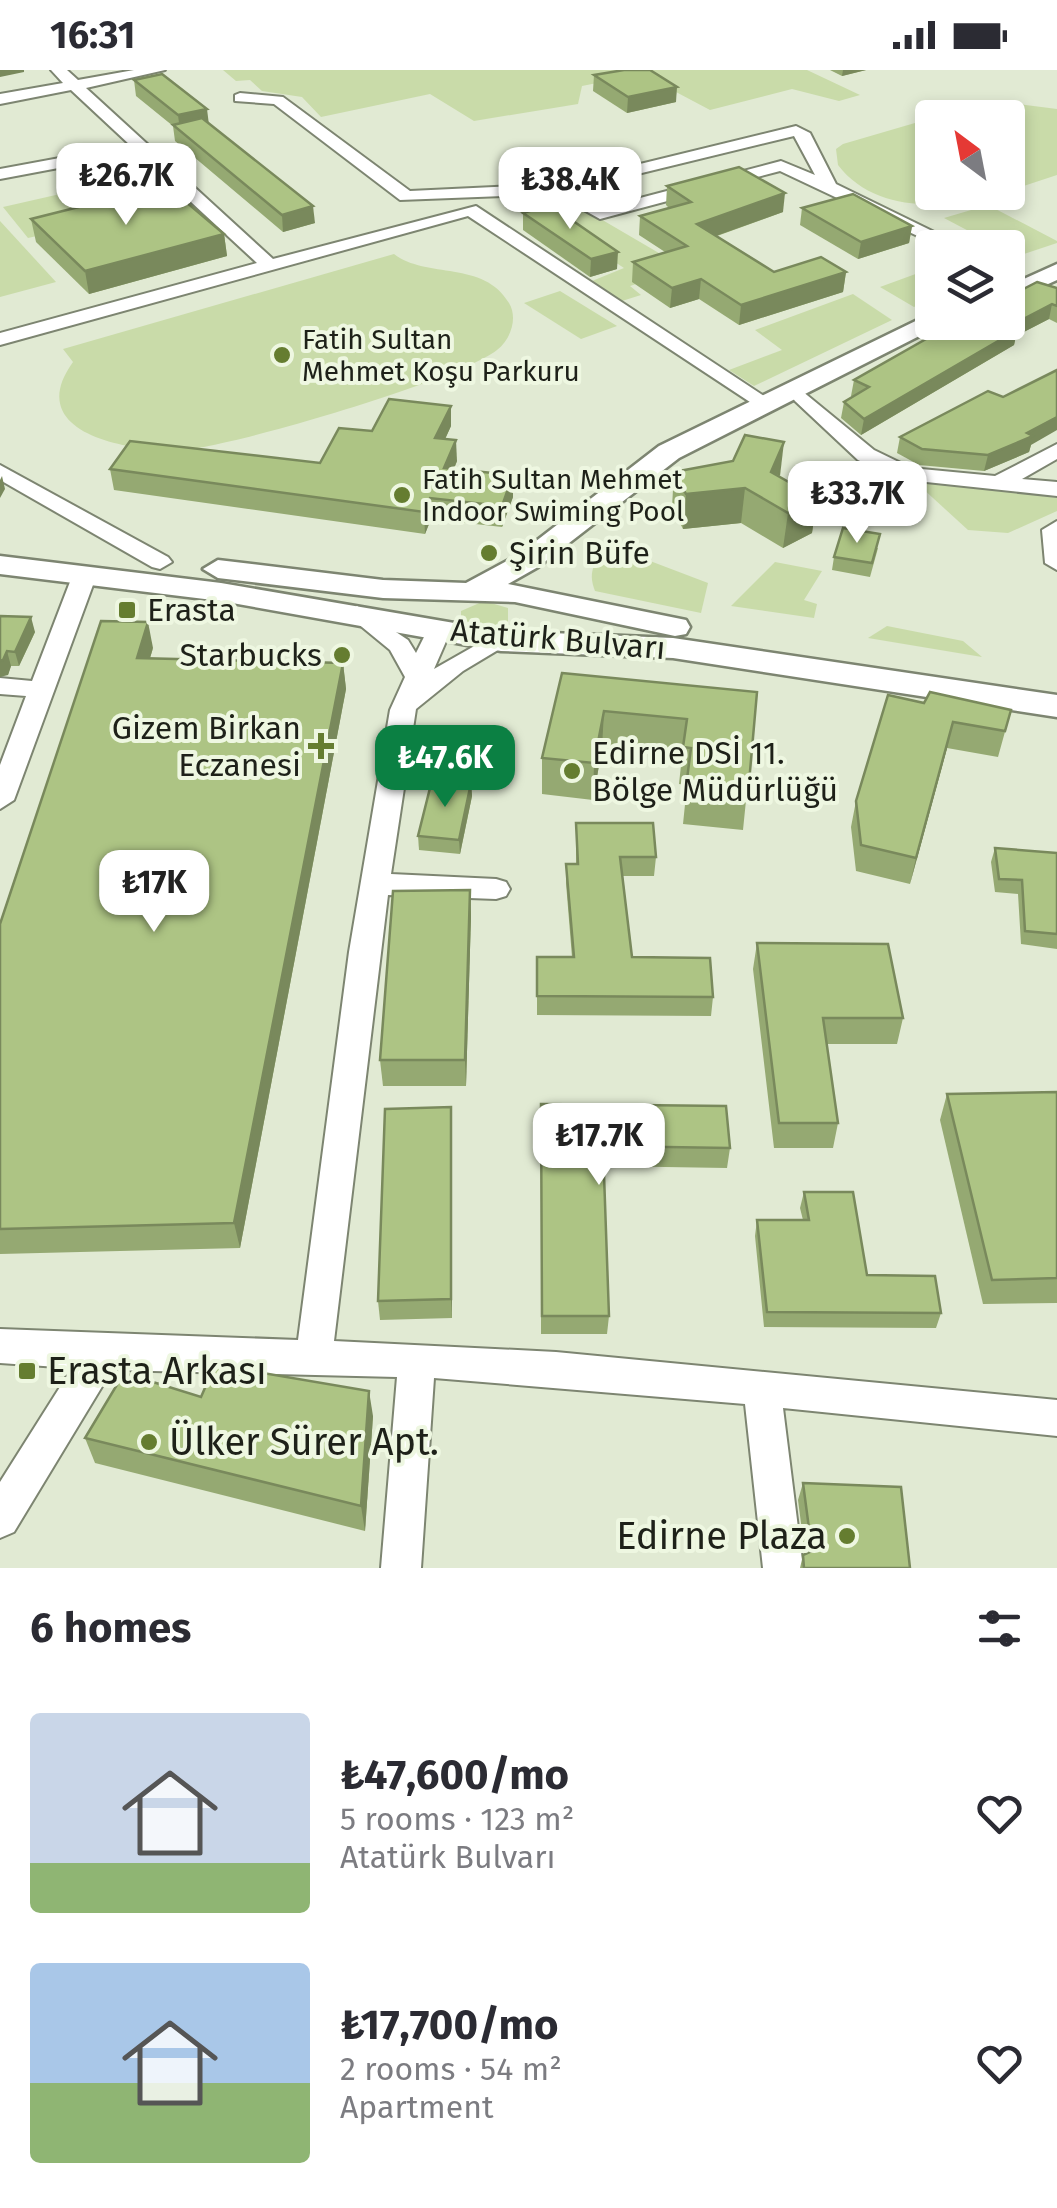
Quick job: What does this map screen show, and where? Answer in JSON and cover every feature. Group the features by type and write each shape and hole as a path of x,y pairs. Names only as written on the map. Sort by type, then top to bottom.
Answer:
{"main road":[{"path":"1025,277 1057,260"},
{"path":"1025,280 1057,271"},
{"path":"440,630 447,602 528,561 669,452 915,328"},
{"path":"501,641 528,628 537,614 535,598 589,537 691,458 916,340"},
{"name":"Atatürk Bulvarı","path":"0,548 160,562 383,589 535,598 710,633 1057,686"},
{"name":"Atatürk Bulvarı","path":"0,565 358,614 501,641 673,648 1057,706"}],"street":[{"path":"58,70 138,148 268,264"},
{"path":"0,99 77,88 158,70"},
{"path":"240,98 278,100 406,196 558,190 796,131 804,136 829,187"},
{"path":"0,174 138,148"},
{"path":"558,190 600,214 781,166 920,230"},
{"path":"0,338 470,210 763,402"},
{"path":"1025,287 1057,296"},
{"path":"802,397 866,455 906,474 1057,489"},
{"path":"1003,481 1057,450"},
{"path":"0,470 160,562"},
{"path":"1057,528 1053,530 1057,563"},
{"path":"0,800 86,574"},
{"path":"358,614 399,645 418,677"},
{"path":"314,1358 376,884 404,710 440,630"},
{"path":"404,710 454,665 501,641"},
{"path":"0,686 45,690"},
{"path":"376,884 496,888"},
{"path":"0,1346 101,1354 255,1353 480,1364 1057,1418"},
{"path":"0,1518 101,1354"},
{"path":"401,1568 418,1363"},
{"path":"762,1390 783,1568"}],"green space":[{"path":"223,70 807,70 860,95 839,101 792,89 710,110 642,74 582,86 578,104 474,121 430,94 321,117 302,97 262,91 250,80 236,81"},
{"path":"1025,105 1057,109 1057,175 1025,185"},
{"path":"915,123 915,204 873,193 854,181 838,165 836,149"},
{"path":"113,182 141,212 28,238 3,207"},
{"path":"558,194 664,256 673,272 630,286 641,295 622,301 592,281 624,268 526,203"},
{"path":"971,210 998,210 1057,243 1025,254 1025,230 967,230 944,218"},
{"path":"0,221 56,282 0,297"},
{"name":"Fatih Sultan Mehmet Koşu Parkuru","path":"394,254 407,262 470,275 498,290 513,315 512,328 502,345 476,362 394,394 206,447 159,450 110,442 71,422 61,406 61,387 73,362 63,349"},
{"path":"915,274 915,306 914,307 880,287"},
{"path":"560,291 617,326 581,339 524,303"},
{"path":"853,294 892,320 754,386 729,370 782,350 755,330"},
{"path":"910,477 1057,498 1057,511 1008,533 968,530"},
{"path":"608,545 708,583 701,613 595,591 594,567"},
{"path":"775,562 822,571 804,600 817,604 814,618 731,606"},
{"path":"484,601 508,608 508,624 493,632 461,622 461,611"},
{"path":"887,626 963,641 982,657 868,638"}],"building":[{"path":"650,70 677,87 628,97 594,75"},
{"path":"162,74 207,109 178,115 134,80"},
{"path":"202,118 313,206 282,215 173,125"},
{"path":"739,167 785,193 697,224 774,272 821,257 846,272 741,305 701,279 672,288 633,262 687,246 640,216 691,202 667,186"},
{"path":"166,185 224,234 85,271 31,219"},
{"path":"853,194 912,226 861,242 802,208"},
{"path":"550,205 618,252 591,259 523,213"},
{"path":"1037,282 1057,288 1057,306 1052,304 1025,318 1025,288"},
{"path":"924,340 1000,340 864,419 844,402 869,387 854,380"},
{"path":"1057,370 1057,417 1027,433 1033,436 988,455 922,449 900,437 988,391 1003,397"},
{"path":"389,399 451,406 435,438 456,440 444,468 513,475 502,506 430,498 424,512 110,469 130,441 320,463 339,428 372,431"},
{"path":"745,435 784,442 771,472 817,498 788,513 745,488 686,494 674,472 733,461"},
{"path":"843,528 880,534 872,563 834,557"},
{"path":"0,616 31,617 15,652 7,651 0,661"},
{"path":"101,621 148,622 137,658 343,663 234,1223 0,1229 0,924"},
{"path":"562,673 757,692 748,794 686,787 691,748 683,747 687,719 604,711 594,763 542,758"},
{"path":"930,692 1011,710 1005,731 953,722 916,858 861,845 856,801 888,695 924,703"},
{"path":"432,780 471,783 459,840 418,836"},
{"path":"576,823 653,823 656,857 620,857 632,957 710,958 713,997 537,996 537,957 574,957 566,864 578,864"},
{"path":"995,848 1057,853 1057,934 1025,931 1022,880 999,879"},
{"path":"470,890 465,1060 380,1060 393,891"},
{"path":"757,943 888,944 903,1018 823,1018 838,1123 779,1123"},
{"path":"1057,1092 1057,1278 992,1280 947,1094"},
{"path":"541,1104 726,1106 730,1148 603,1146 609,1316 542,1316"},
{"path":"451,1107 451,1299 378,1301 385,1109"},
{"path":"804,1192 853,1192 867,1275 935,1276 941,1313 767,1312 757,1220 809,1220"},
{"path":"215,1365 369,1391 361,1506 85,1438 124,1373 201,1397"},
{"name":"Edirne Plaza","path":"803,1483 901,1487 910,1568 804,1568 803,1555 812,1551"}],"place":[{"name":"Fatih Sultan Mehmet Koşu Parkuru","path":"282,355"},
{"name":"Fatih Sultan Mehmet Indoor Swiming Pool","path":"402,495"},
{"name":"Şirin Büfe","path":"489,553"},
{"name":"Erasta","path":"127,610"},
{"name":"Starbucks","path":"342,655"},
{"name":"Gizem Birkan Eczanesi","path":"321,746"},
{"name":"Edirne DSİ 11. Bölge Müdürlüğü","path":"572,771"},
{"name":"Erasta Arkası","path":"27,1371"},
{"name":"Ülker Sürer Apt.","path":"149,1442"},
{"name":"Edirne Plaza","path":"847,1536"}]}
